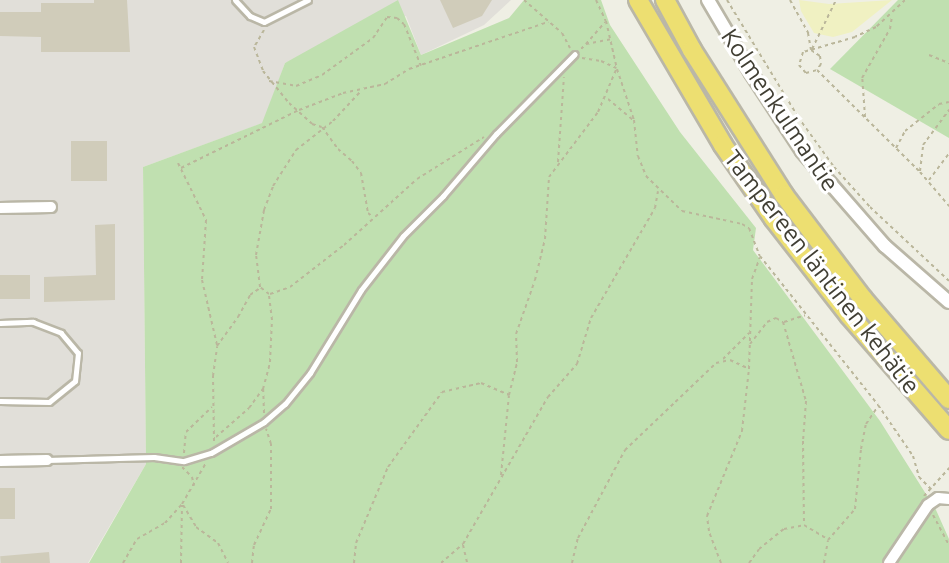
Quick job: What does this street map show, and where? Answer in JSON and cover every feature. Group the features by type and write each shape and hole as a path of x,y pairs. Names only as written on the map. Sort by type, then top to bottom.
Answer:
{"highway":[{"name":"Tampereen läntinen kehätie","path":"638,0 723,145 774,219 849,315 949,430"},
{"name":"Tampereen läntinen kehätie","path":"665,0 692,50 784,195 863,299 949,399"}],"street":[{"name":"Kolmenkulmantie","path":"708,0 802,151 885,246 949,302"},
{"path":"0,208 51,207"},
{"path":"0,461 47,460"},
{"path":"889,563 928,505 944,498"}],"lane":[{"path":"235,0 257,20 268,20 308,0"},
{"path":"47,460 154,457 184,461 211,453 264,422 285,404 310,373 381,262 496,134 575,54"},
{"path":"0,323 33,322 61,333 78,353 75,381 49,401 0,401"}],"path":[{"path":"524,0 562,33 575,54 585,61 601,61 617,69"},
{"path":"596,0 606,21 617,69 634,120 638,156 646,176 682,211 742,224 749,228 760,256 787,286 878,405 912,456 919,477 944,498"},
{"path":"727,0 798,117 834,167 870,207 949,281"},
{"path":"790,0 808,33 811,50 820,56 817,70"},
{"path":"811,50 836,0"},
{"path":"817,70 806,73 799,65 800,55 855,37 893,15 905,0"},
{"path":"865,119 862,78 890,29 893,15"},
{"path":"269,81 296,86 322,75 373,38 387,18 397,18 404,24 421,66"},
{"path":"268,20 254,47 269,81 312,124 322,127 361,173 368,213 373,217"},
{"path":"575,54 606,21"},
{"path":"181,168 299,110 343,93 385,84 409,69 548,22"},
{"path":"586,44 611,39"},
{"path":"929,55 949,62"},
{"path":"558,163 564,93 563,69"},
{"path":"501,476 509,395 517,362 516,334 535,281 545,239 549,177 607,98 617,69"},
{"path":"817,70 920,172 949,206"},
{"path":"252,563 254,545 271,509 271,444 264,422 263,389 272,342 269,294 260,287 256,255 264,210 273,186 296,150 332,121 361,91"},
{"path":"607,98 626,117 634,120"},
{"path":"896,148 905,131 939,104 949,102"},
{"path":"920,172 923,145 949,110"},
{"path":"269,294 290,287 439,163 481,137 496,134"},
{"path":"928,181 949,152"},
{"path":"123,563 137,539 165,523 182,504 211,453 215,438 212,407 217,346 202,280 206,220 178,163"},
{"path":"441,563 463,544 548,397 577,364 592,318 655,208 658,190"},
{"path":"721,563 709,531 707,516 742,431 749,369 751,279 760,256"},
{"path":"217,346 239,317 250,295 260,287"},
{"path":"783,322 806,314"},
{"path":"749,345 767,322 776,318 783,322 807,401 803,441 804,525"},
{"path":"572,563 578,538 609,484 618,458 686,388 722,360 750,332"},
{"path":"722,360 749,369"},
{"path":"354,563 356,543 388,467 442,393 481,383 509,395"},
{"path":"215,438 248,408 263,389"},
{"path":"824,563 828,540 855,509 866,424 878,405"},
{"path":"184,461 186,432 212,407"},
{"path":"176,461 192,477 194,486"},
{"path":"940,476 949,468"},
{"path":"181,563 182,504"},
{"path":"182,504 196,527 218,543 228,563"},
{"path":"928,505 949,545"},
{"path":"749,563 759,549 785,529 804,525 828,540"},
{"path":"946,540 949,536"},
{"path":"463,544 467,563"}],"shaded area":[{"path":"0,0 511,0 484,25 421,55 406,16 285,63 263,123 143,167 146,464 88,563 0,563"},
{"path":"398,0 421,55 509,18 524,0 601,0 610,25 680,132 756,228 753,250 880,421 936,510 949,539 949,563 89,563 146,464 143,167 262,123 285,63"},
{"path":"898,0 949,0 949,138 830,69"}],"sand":[{"path":"799,0 829,4 892,0 852,32 833,37 814,33 801,11"}],"building":[{"path":"94,0 127,0 130,52 41,52 41,37 0,36 0,12 41,12 41,3 94,3"},
{"path":"440,0 492,0 482,16 453,28"},
{"path":"71,141 107,141 107,181 71,181"},
{"path":"115,224 115,300 44,302 44,277 96,275 95,225"},
{"path":"0,275 30,275 30,299 0,299"},
{"path":"0,488 15,488 15,519 0,519"},
{"path":"49,552 50,563 1,563 0,556"}]}
